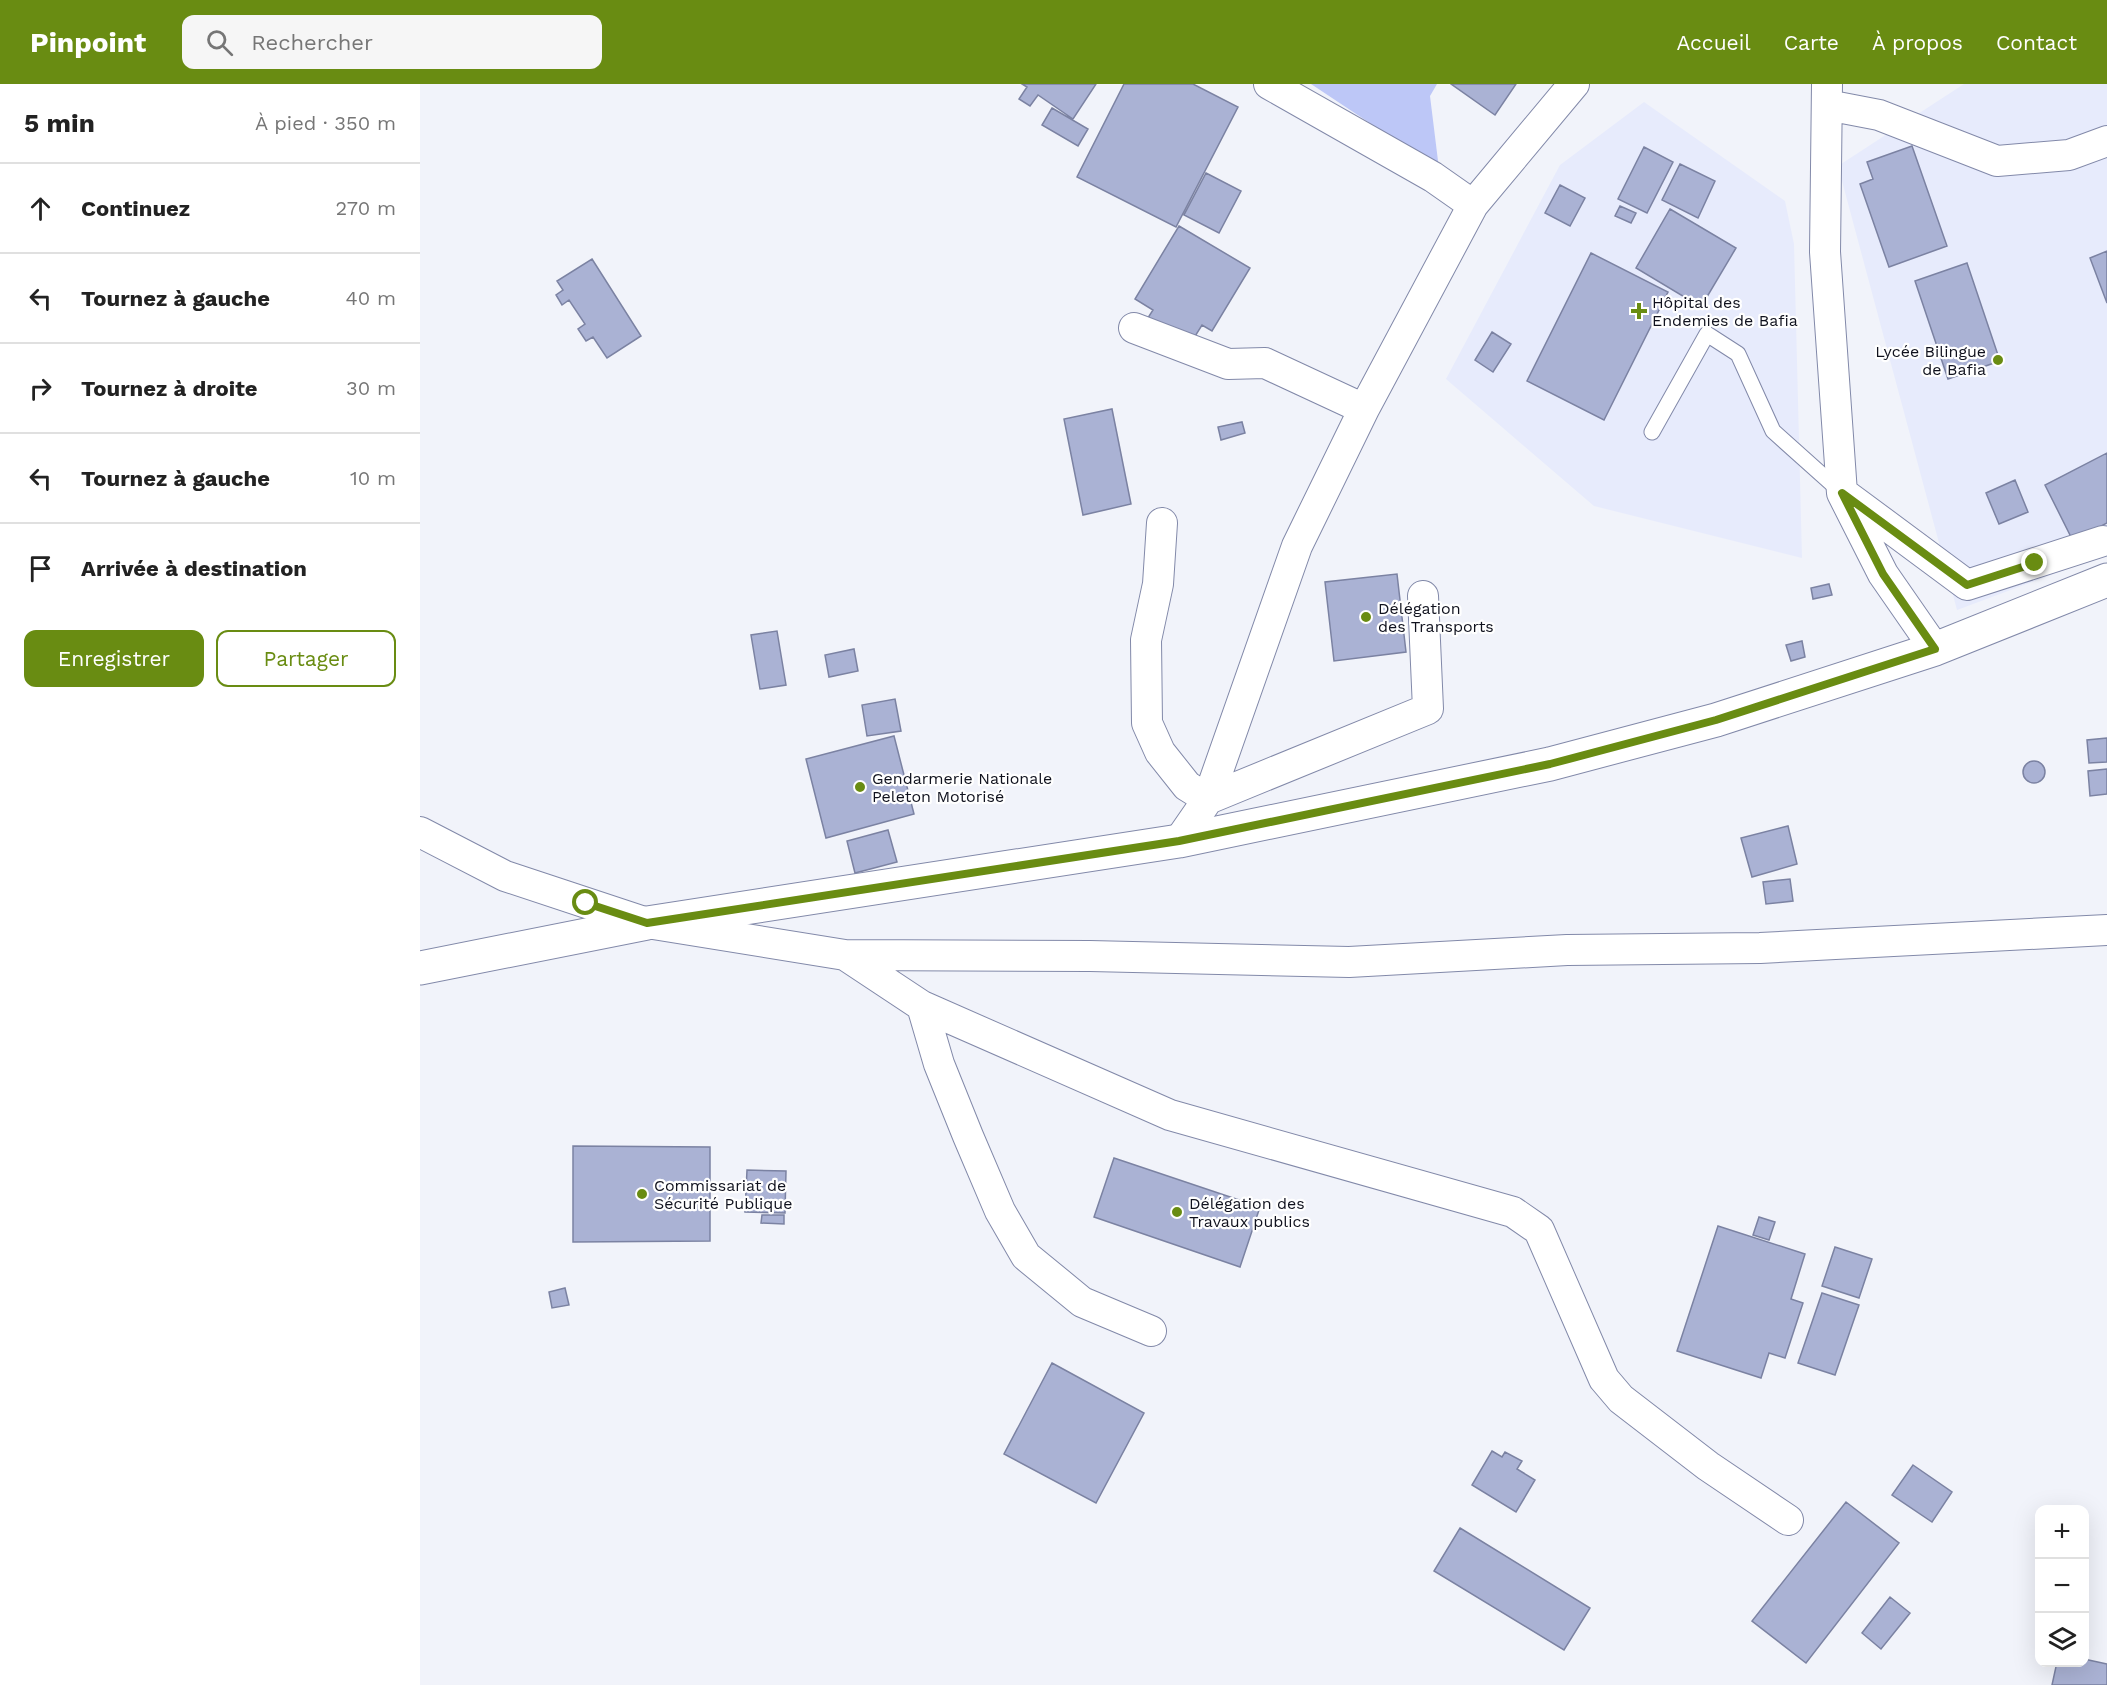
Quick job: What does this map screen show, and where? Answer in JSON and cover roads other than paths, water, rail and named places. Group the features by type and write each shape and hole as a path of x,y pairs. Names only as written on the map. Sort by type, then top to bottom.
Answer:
{"main road":[{"path":"420,968 647,923 1179,841 1550,764 1716,720 1935,649 2107,580"}],"street":[{"path":"1269,84 1433,177 1473,205"},
{"path":"1179,841 1208,799 1297,546 1364,409 1473,205 1574,84"},
{"path":"1935,649 1883,574 1842,493 1825,252 1827,94 1997,161 2069,155 2107,141"},
{"path":"1134,328 1228,363 1265,363 1364,409"},
{"path":"1842,493 1967,585 2103,541"},
{"path":"1162,523 1158,584 1146,640 1148,723 1160,752 1187,786 1208,799"},
{"path":"1208,799 1428,709 1423,596"},
{"path":"420,832 505,876 647,923 845,955 1090,956 1349,962 1567,950 1760,948 2107,930"},
{"path":"845,955 922,1006 1170,1115 1513,1212 1539,1230 1604,1379 1621,1399 1708,1466 1788,1520"},
{"path":"922,1006 939,1064 968,1136 1000,1211 1026,1256 1082,1302 1151,1331"}],"lane":[{"path":"1652,432 1707,334 1738,354 1773,431 1842,493"}],"place":[{"name":"Hôpital des Endemies de Bafia","path":"1639,311"},
{"name":"Lycée Bilingue de Bafia","path":"1998,360"},
{"name":"Délégation des Transports","path":"1366,617"},
{"name":"Gendarmerie Nationale Peleton Motorisé","path":"860,787"},
{"name":"Commissariat de Sécurité Publique","path":"642,1194"},
{"name":"Délégation des Travaux publics","path":"1177,1212"}]}
